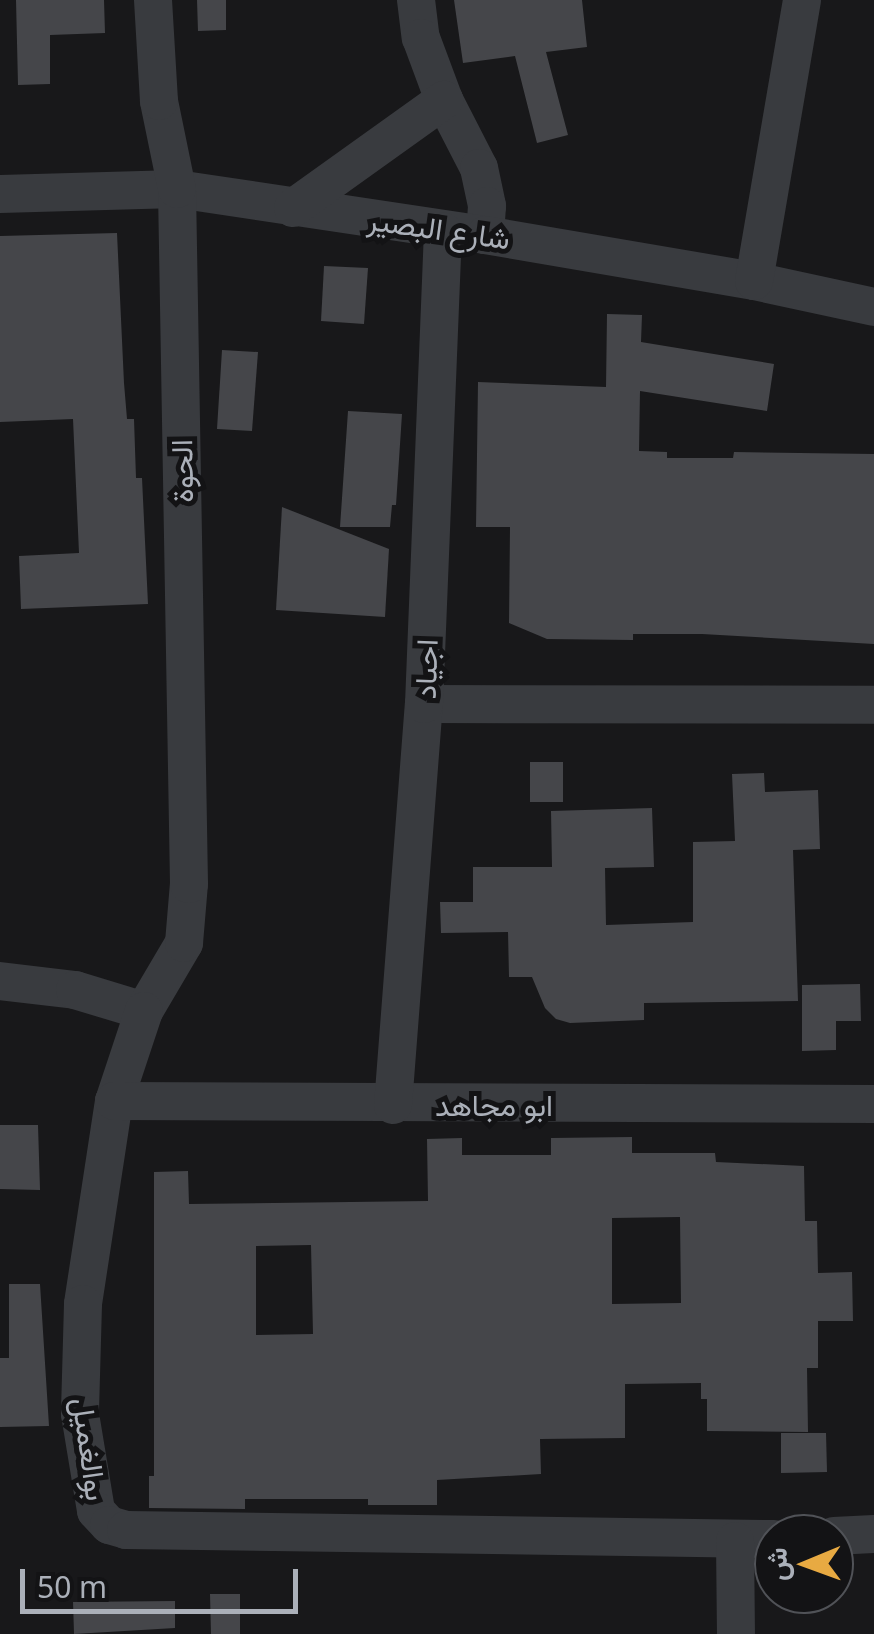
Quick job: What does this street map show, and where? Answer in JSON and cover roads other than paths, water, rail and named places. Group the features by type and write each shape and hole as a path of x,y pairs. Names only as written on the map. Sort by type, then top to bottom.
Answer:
{"street":[{"name":"الحوة","path":"152,0 159,101 176,189 189,884 184,943"},
{"path":"416,0 422,38 444,100 478,168 487,206 484,235"},
{"path":"754,280 802,0"},
{"path":"293,208 444,100"},
{"name":"شارع البصير","path":"0,194 176,189 754,280 874,307"},
{"name":"اجياد","path":"393,1105 424,704 443,231"},
{"path":"424,704 874,705"},
{"name":"بوالغميل","path":"184,943 144,1011 114,1102 83,1304 80,1414 96,1512 110,1524 126,1530 754,1540"},
{"path":"0,982 75,990 144,1011"},
{"name":"ابو مجاهد","path":"114,1102 874,1104"},
{"path":"734,1541 736,1634"}]}
